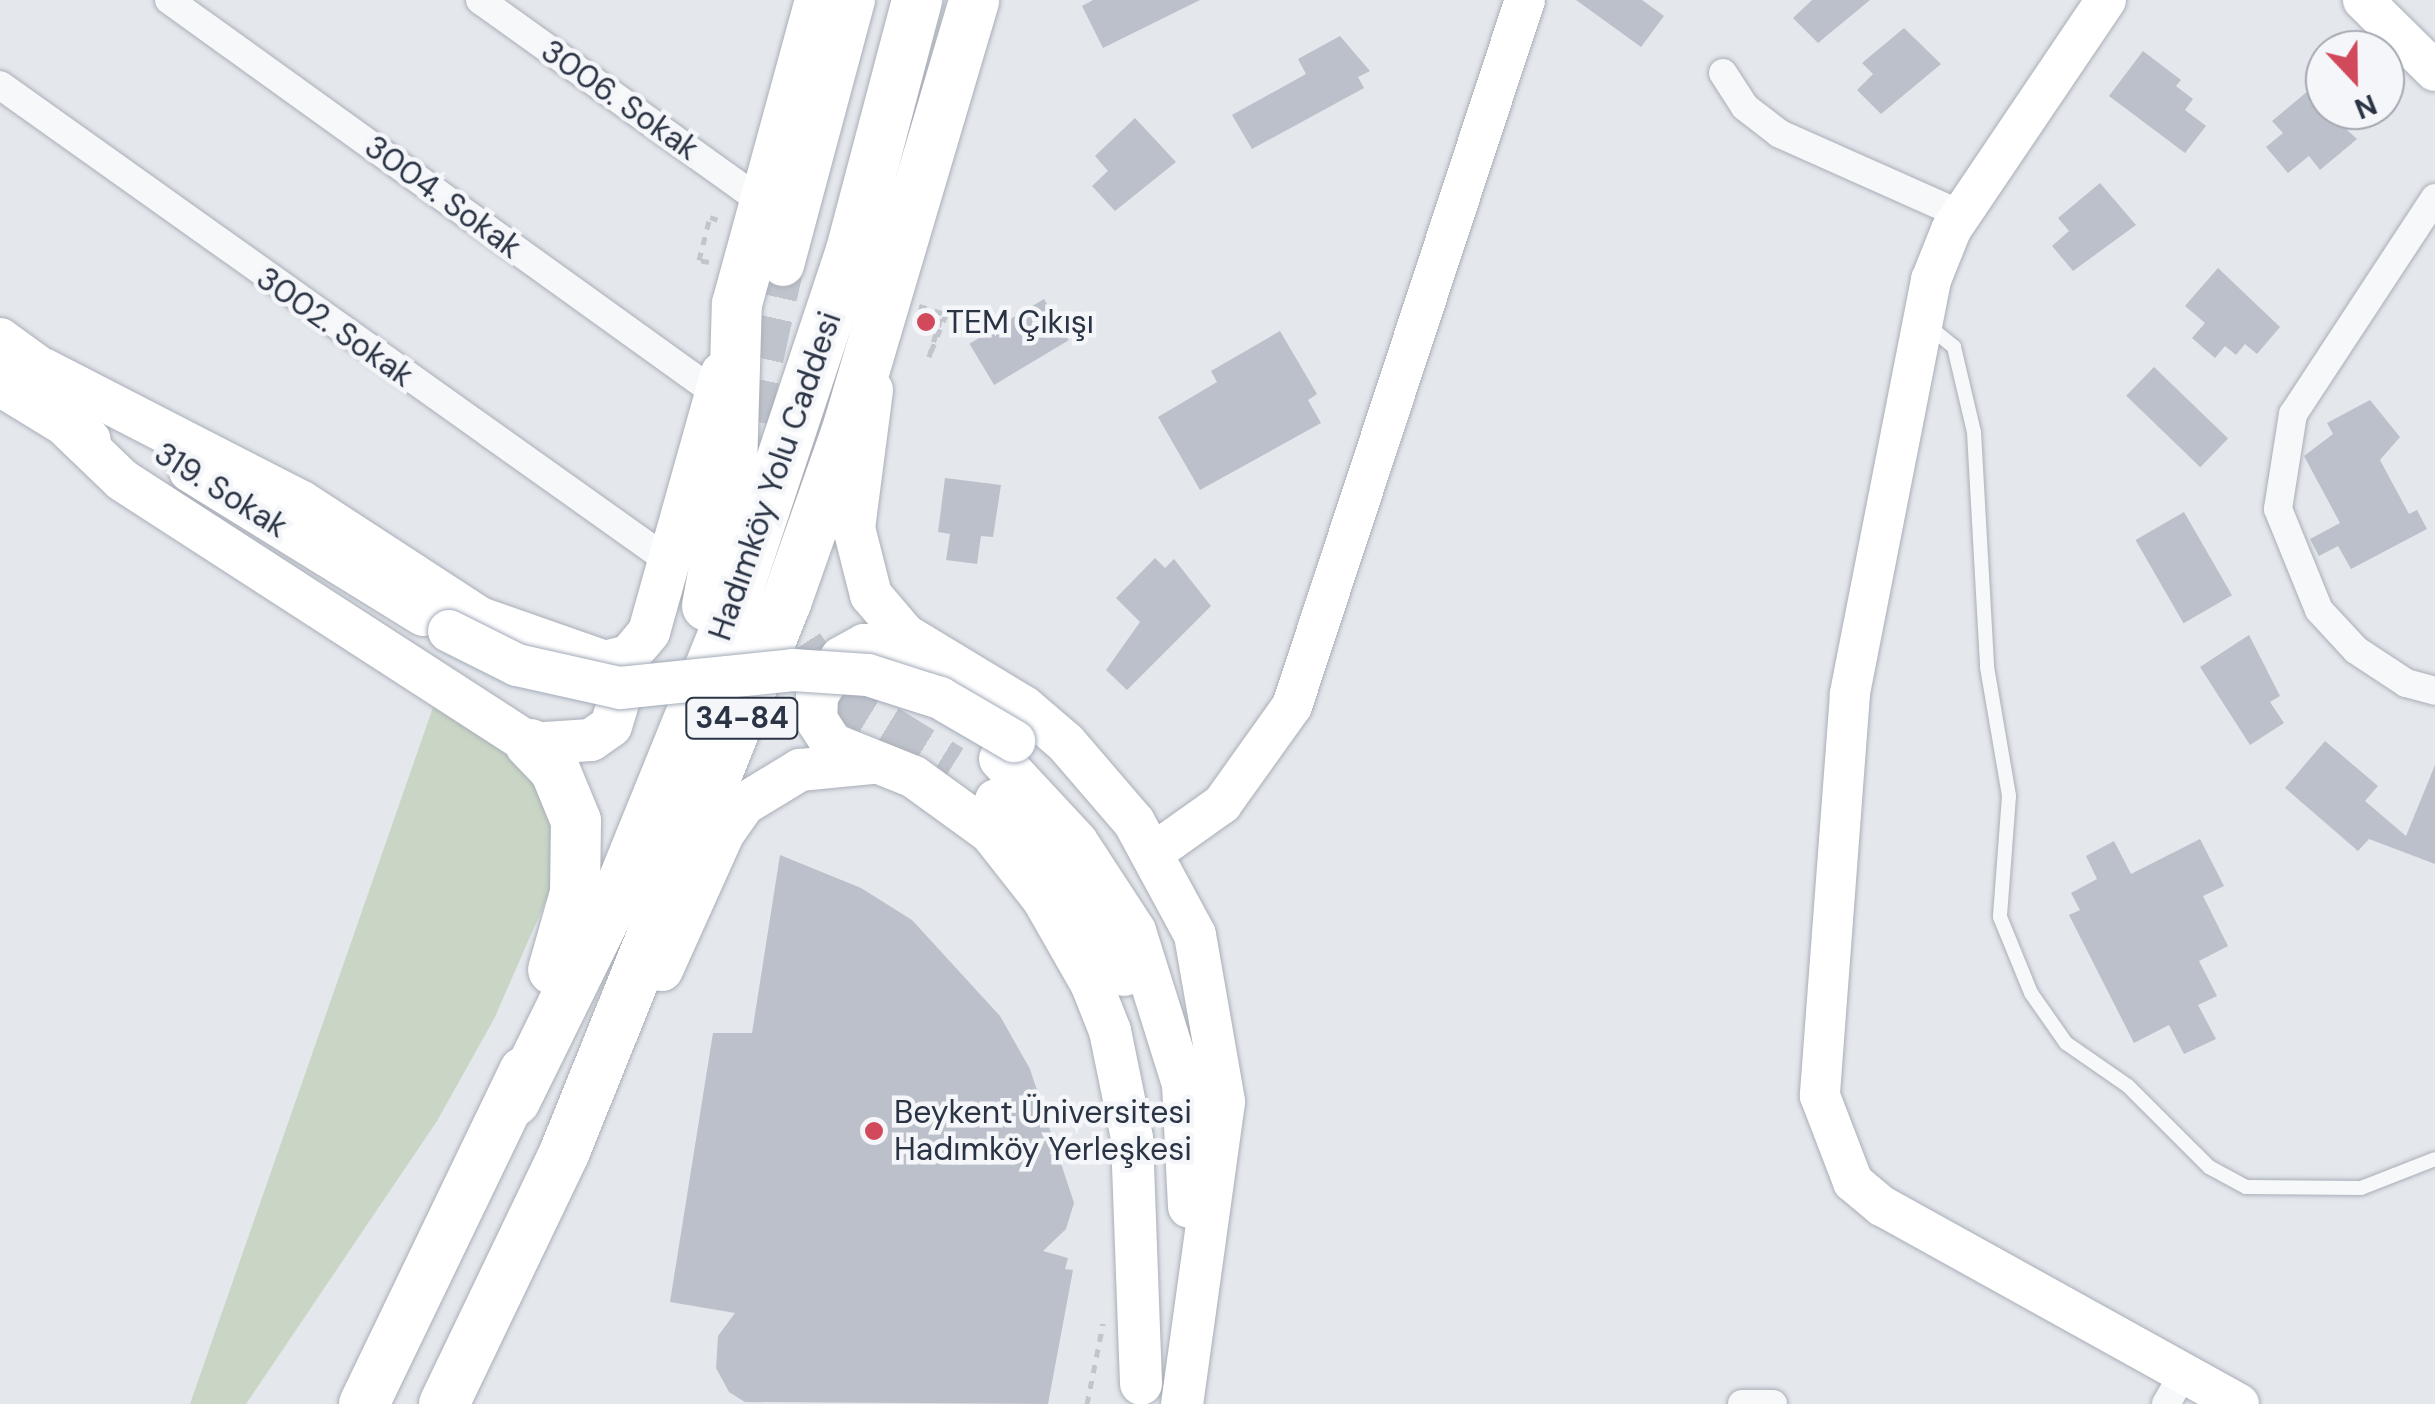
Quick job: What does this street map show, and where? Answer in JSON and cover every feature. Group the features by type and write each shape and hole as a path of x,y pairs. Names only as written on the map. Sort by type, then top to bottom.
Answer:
{"highway":[{"path":"710,666 706,612 732,468 737,304 761,200 820,0"},
{"name":"Hadımköy Yolu Caddesi","path":"515,1101 621,886 710,666 850,254 917,0"},
{"name":"Hadımköy Yolu Caddesi","path":"444,1404 592,1082 737,733 872,347 974,0"},
{"path":"924,167 961,109 1006,0"},
{"path":"364,1404 515,1101 570,919 578,854 567,792 530,744"}],"main road":[{"path":"784,264 854,0"},
{"path":"42,369 302,502 480,618 604,662 629,656 649,632 674,564 737,304"},
{"name":"319. Sokak","path":"0,339 128,433 443,640"},
{"path":"872,347 855,549 888,619 1066,743 1153,852 1178,892 1204,970 1219,1042 1220,1146 1182,1404"},
{"name":"319. Sokak","path":"0,386 443,640"},
{"path":"67,426 122,480 530,744 591,740 611,726 619,700 604,662"},
{"path":"443,640 519,688 612,709 799,691 890,700 1007,750 1081,813 1153,922 1220,1146"},
{"path":"929,650 864,645 840,658 817,696 821,732 940,792 990,833 1043,899 1091,983 1115,1049 1132,1138 1139,1394"},
{"path":"1007,750 1121,901 1173,1038 1189,1126 1188,1231 1173,1303 1139,1394"},
{"path":"592,1082 653,989 722,834 744,804 800,770 882,762"},
{"path":"952,766 1012,814 1078,893 1106,934 1143,1032 1162,1140 1162,1260 1139,1394"}],"street":[{"name":"3004. Sokak","path":"169,0 717,394"},
{"name":"3006. Sokak","path":"480,0 761,200"},
{"path":"1153,852 1222,804 1280,733 1292,706 1526,0"},
{"path":"2106,0 1962,214 1931,280 1850,694 1820,1096 1853,1182 1882,1206 2201,1391 2259,1404"},
{"path":"2363,0 2435,70"},
{"path":"1724,74 1744,107 1780,134 1962,214"},
{"name":"3002. Sokak","path":"0,85 674,564"},
{"path":"2435,198 2293,414 2278,510 2319,610 2356,650 2406,683 2435,691"},
{"path":"1742,1404 1772,1404"}],"lane":[{"path":"1921,324 1954,348 1974,432 1986,666 2009,796 2000,917 2031,994 2066,1043 2128,1086 2209,1166 2246,1187 2360,1188 2435,1159"}],"path":[{"path":"699,260 710,217 722,219 712,258"},
{"path":"944,315 929,357 944,315"},
{"path":"1087,1404 1103,1324"}],"green space":[{"path":"437,696 516,750 553,797 555,880 494,1019 437,1121 246,1404 190,1404"}],"building":[{"path":"1093,0 1200,0 1103,48 1082,6"},
{"path":"1576,0 1642,0 1664,16 1641,47"},
{"path":"1812,0 1870,0 1818,43 1793,18"},
{"path":"1904,28 1941,64 1881,114 1857,90 1873,74 1862,63"},
{"path":"1340,36 1370,71 1358,77 1364,88 1252,149 1232,115 1306,74 1298,59"},
{"path":"2143,51 2181,80 2176,86 2193,99 2185,110 2206,126 2185,153 2109,96"},
{"path":"2305,94 2305,130 2347,130 2357,139 2320,170 2309,156 2288,173 2266,147 2283,133 2272,121"},
{"path":"1135,118 1176,162 1115,211 1092,186 1108,171 1095,156"},
{"path":"2100,183 2136,225 2073,271 2052,246 2069,231 2058,218"},
{"path":"2218,268 2280,327 2257,354 2245,344 2236,355 2225,346 2215,358 2192,338 2205,323 2185,306"},
{"path":"1044,299 1069,340 994,385 969,344"},
{"path":"1280,331 1317,394 1308,400 1321,423 1200,490 1158,417 1217,382 1211,371"},
{"path":"2154,367 2228,439 2200,467 2126,396"},
{"path":"2370,400 2400,437 2380,460 2409,514 2417,510 2427,529 2351,569 2338,546 2319,556 2310,539 2340,523 2304,456 2333,434 2327,423"},
{"path":"945,478 1001,485 993,537 981,536 977,564 946,560 950,534 938,532"},
{"path":"2184,512 2232,595 2184,623 2136,540"},
{"path":"1155,558 1165,568 1174,559 1211,606 1127,690 1106,670 1140,622 1116,598"},
{"path":"2249,635 2280,696 2270,702 2284,723 2250,745 2200,667"},
{"path":"2325,741 2378,786 2365,801 2406,836 2435,765 2435,864 2369,839 2358,851 2285,788"},
{"path":"2200,839 2224,886 2203,896 2228,946 2199,961 2217,996 2198,1005 2216,1039 2184,1054 2169,1025 2134,1043 2069,915 2080,910 2071,893 2097,879 2086,856 2114,841 2131,874"},
{"name":"Beykent Üniversitesi Hadımköy Yerleşkesi","path":"780,855 861,888 912,920 1000,1016 1030,1069 1074,1203 1066,1229 1043,1251 1068,1258 1065,1269 1073,1270 1048,1404 745,1402 729,1392 716,1368 718,1336 735,1313 670,1302 713,1033 752,1033"}],"tunnel":[{"path":"749,420 783,265"},
{"path":"768,592 834,693 952,766"}],"place":[{"name":"TEM Çıkışı","path":"926,322"},
{"name":"Beykent Üniversitesi Hadımköy Yerleşkesi","path":"874,1131"}]}
